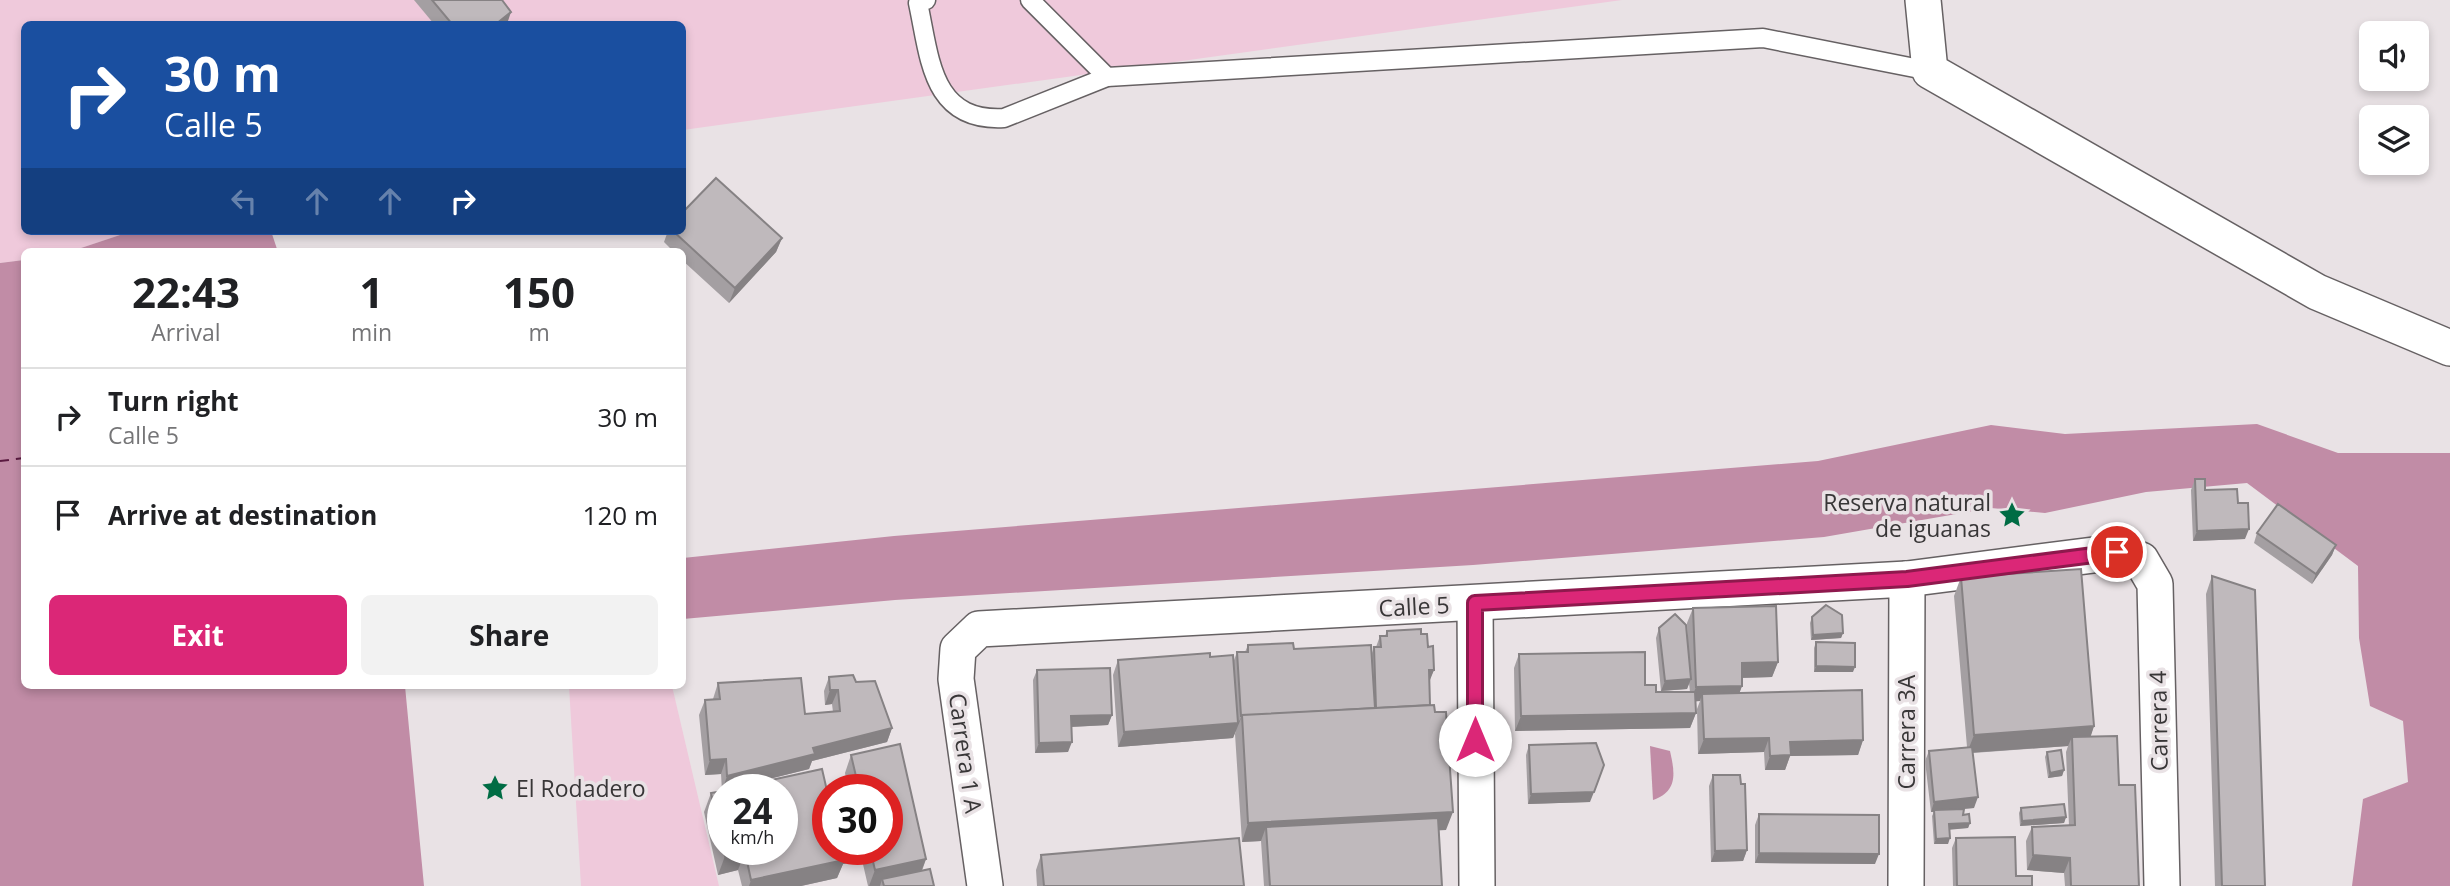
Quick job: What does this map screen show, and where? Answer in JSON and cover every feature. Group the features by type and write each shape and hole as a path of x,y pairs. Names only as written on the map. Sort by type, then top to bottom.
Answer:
{"street":[{"path":"1923,0 1930,71 2317,292 2450,348"},
{"name":"Calle 5","path":"979,629 1907,579 2117,552 2141,559"},
{"name":"Carrera 4","path":"2141,559 2155,584 2162,886"},
{"name":"Carrera 3A","path":"1906,886 1907,579"},
{"path":"1475,603 1477,886"},
{"name":"Carrera 1 A","path":"979,629 958,649 956,679 985,886"}],"lane":[{"path":"926,0 918,3 936,81 945,96 962,112 982,118 1004,118 1107,77 1763,38 1930,71"},
{"path":"1030,0 1107,77"}],"shaded area":[{"path":"0,0 1622,0 686,130 686,21 21,21 21,235 120,235 81,248 21,248 21,260 0,263"},
{"path":"120,235 272,235 277,248 81,248"},
{"path":"21,260 21,689 405,689 424,886 0,886 0,263"},
{"path":"2257,424 2338,453 2450,453 2450,886 2352,886 2363,799 2408,782 2403,721 2370,706 2359,638 2358,566 2247,483 2146,492 2045,513 1991,508 1824,537 1473,565 895,600 686,619 686,558 894,536 1818,461 1991,425 2065,434"},
{"path":"569,689 673,689 707,835 707,865 714,865 719,886 581,886"},
{"path":"1650,746 1670,751 1673,767 1671,786 1667,792 1653,800"}],"building":[{"path":"432,0 502,0 511,12 500,21 450,21"},
{"path":"716,178 782,238 735,288 677,235 686,235 686,209"},
{"path":"2195,479 2205,479 2205,490 2237,489 2238,503 2248,503 2249,529 2197,531"},
{"path":"2278,504 2336,545 2316,574 2257,533"},
{"path":"2081,569 2094,726 1974,735 1961,577"},
{"path":"2212,576 2255,590 2265,886 2222,886"},
{"path":"1826,605 1842,615 1843,633 1813,635 1812,617"},
{"path":"1776,606 1778,662 1742,663 1742,686 1696,687 1693,608"},
{"path":"1675,614 1686,625 1691,679 1665,681 1659,628"},
{"path":"1421,629 1421,634 1427,634 1428,647 1433,646 1434,670 1429,670 1430,705 1376,708 1374,647 1381,647 1380,636 1387,636 1387,631"},
{"path":"1816,642 1855,643 1855,667 1816,666"},
{"path":"1293,643 1294,649 1371,645 1375,708 1241,716 1237,652 1248,652 1248,645"},
{"path":"1645,652 1645,685 1656,685 1656,692 1695,692 1696,713 1521,716 1519,654"},
{"path":"1210,653 1210,657 1233,655 1238,723 1124,732 1118,660"},
{"path":"1110,668 1112,715 1071,716 1072,742 1039,743 1037,670"},
{"path":"853,675 856,682 875,681 892,728 813,748 815,754 735,774 727,774 726,759 710,760 705,700 720,699 718,683 801,678 805,714 840,711 838,690 830,690 829,677"},
{"path":"1862,690 1863,740 1790,742 1791,755 1770,756 1769,738 1704,739 1702,694"},
{"path":"1434,705 1435,712 1446,712 1453,812 1248,823 1242,715"},
{"path":"2117,736 2119,785 2135,785 2139,886 2071,886 2070,858 2033,855 2032,827 2075,825 2072,737"},
{"path":"1596,743 1604,765 1594,792 1531,794 1529,745"},
{"path":"900,744 926,859 903,864 903,774 855,774 851,755"},
{"path":"1972,747 1978,797 1934,802 1929,751"},
{"path":"2061,750 2064,770 2050,773 2047,752"},
{"path":"822,769 823,774 812,774 812,865 821,865 751,880 748,865 798,865 798,774"},
{"path":"1713,775 1740,775 1741,784 1745,784 1747,850 1715,851"},
{"path":"2064,804 2066,817 2022,821 2021,808"},
{"path":"1964,809 1963,815 1969,814 1970,823 1949,824 1950,838 1936,839 1934,810"},
{"path":"1759,814 1879,815 1879,854 1759,853"},
{"path":"1438,818 1442,886 1270,886 1266,827"},
{"path":"2015,837 2016,876 2032,876 2032,886 1957,886 1956,838"},
{"path":"1239,838 1244,886 1044,886 1041,855"},
{"path":"874,865 898,865 875,870"},
{"path":"930,869 934,886 884,886 882,879"}],"ferry route":[{"path":"0,461 21,458"}],"place":[{"name":"Reserva natural de iguanas","path":"2012,515"},
{"name":"El Rodadero","path":"495,788"}],"route":[{"path":"1475,740 1475,603 1907,579 2117,552"}]}
